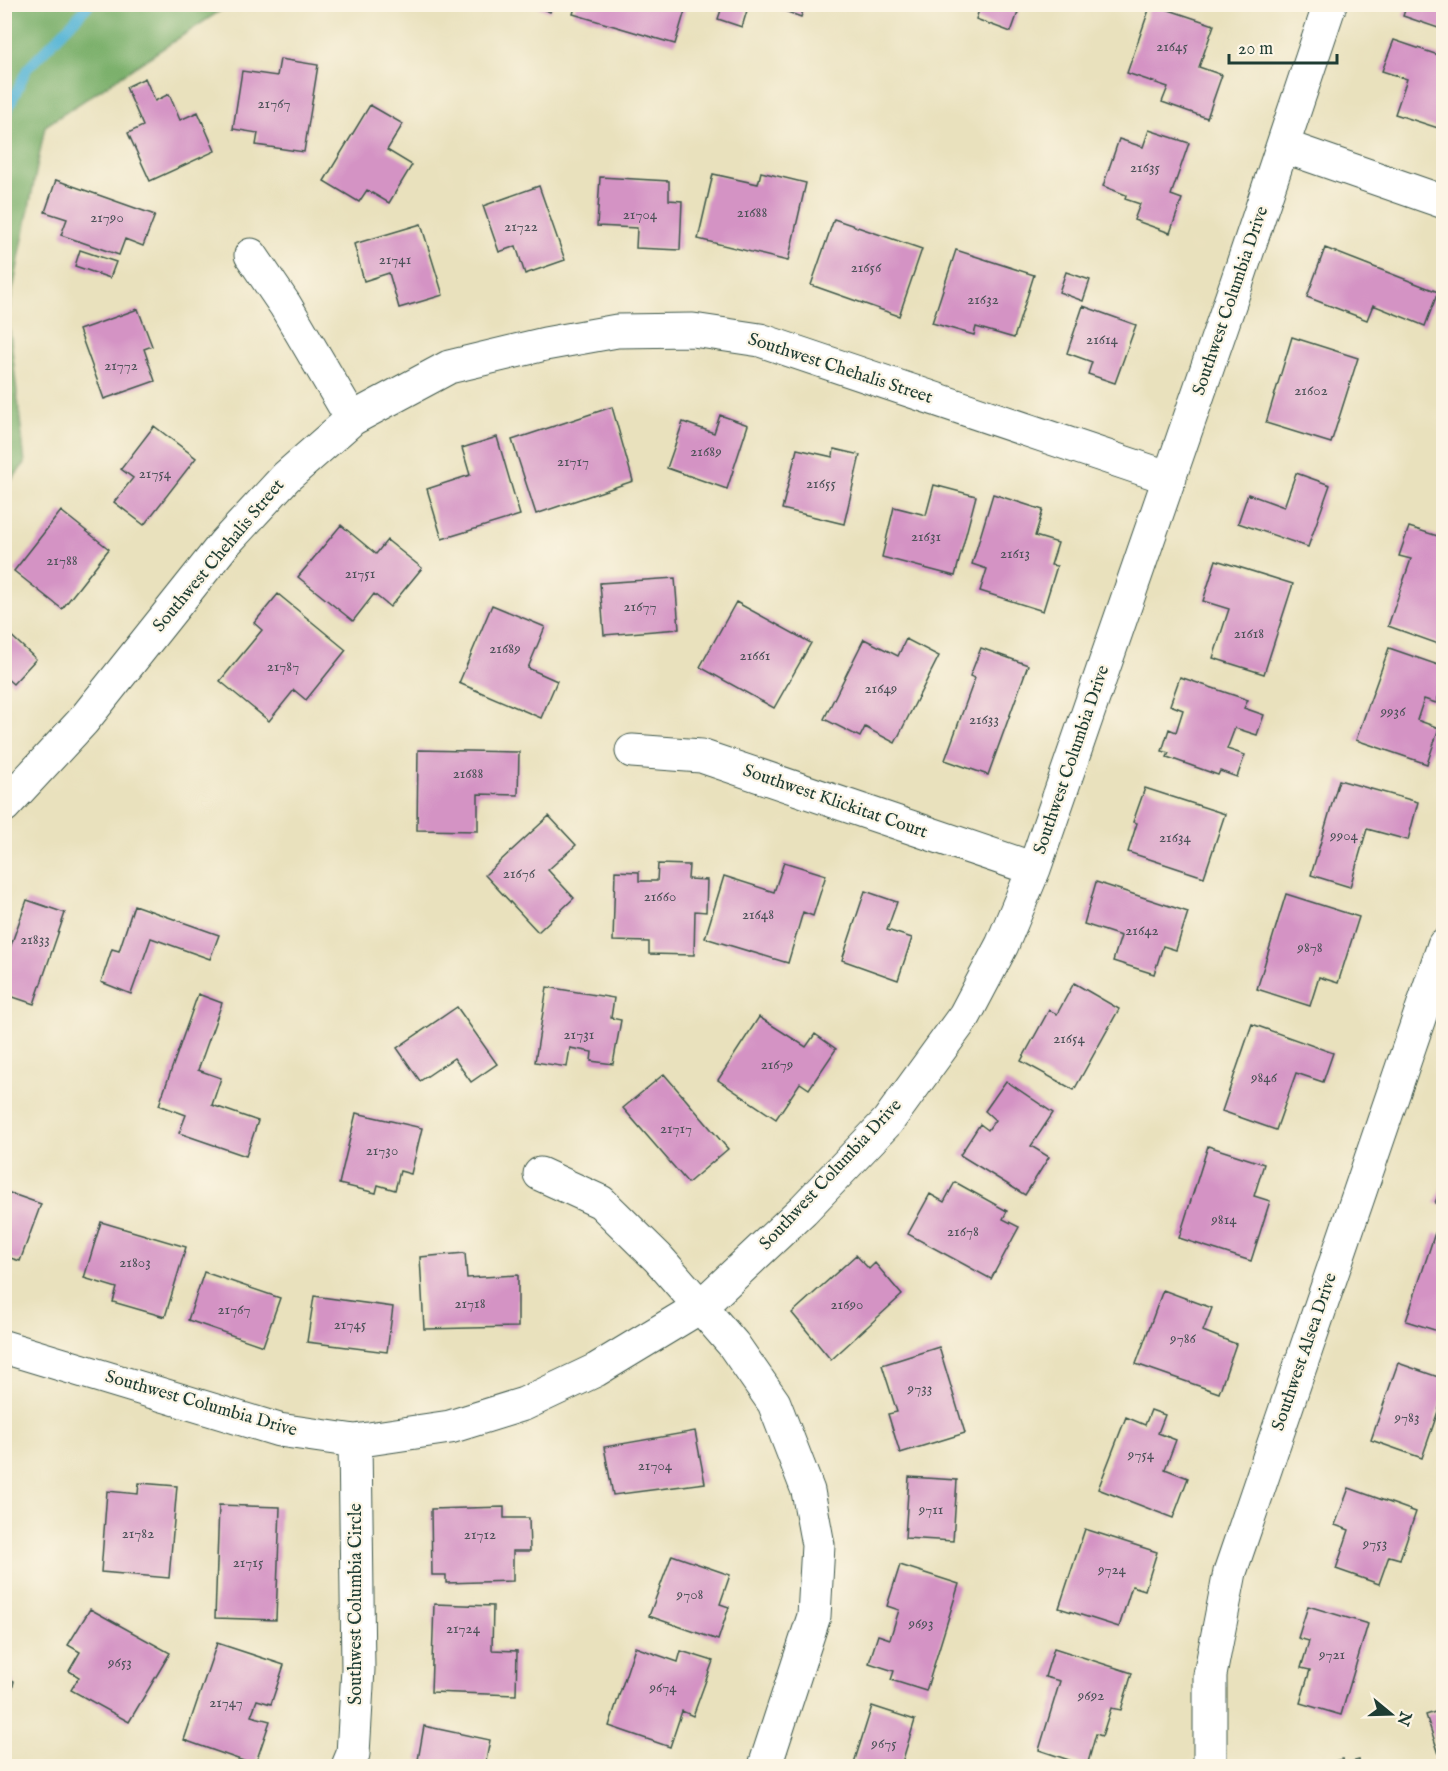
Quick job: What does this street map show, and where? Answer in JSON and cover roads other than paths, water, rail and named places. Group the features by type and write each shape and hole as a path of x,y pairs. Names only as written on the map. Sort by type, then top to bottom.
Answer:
{"street":[{"name":"Southwest Columbia Drive","path":"5,1350 279,1430 355,1441 450,1427 524,1404 596,1371 700,1307 802,1210 888,1121 965,1016 1002,945 1034,869 1170,478 1330,4"},
{"path":"1283,146 1443,202"},
{"path":"251,255 285,305 352,418"},
{"name":"Southwest Chehalis Street","path":"4,806 83,722 224,544 286,477 352,418 449,367 545,344 616,331 693,330 760,340 1170,478"},
{"name":"Southwest Klickitat Court","path":"632,752 700,756 1034,869"},
{"name":"Southwest Alsea Drive","path":"1210,1767 1210,1675 1230,1572 1443,945"},
{"path":"540,1174 601,1202 658,1258 733,1344 774,1403 808,1491 818,1545 814,1616 765,1767"},
{"name":"Southwest Columbia Circle","path":"348,1767 353,1754 358,1669 355,1441"}],"waterway":[{"path":"4,118 27,69 90,4"}]}
